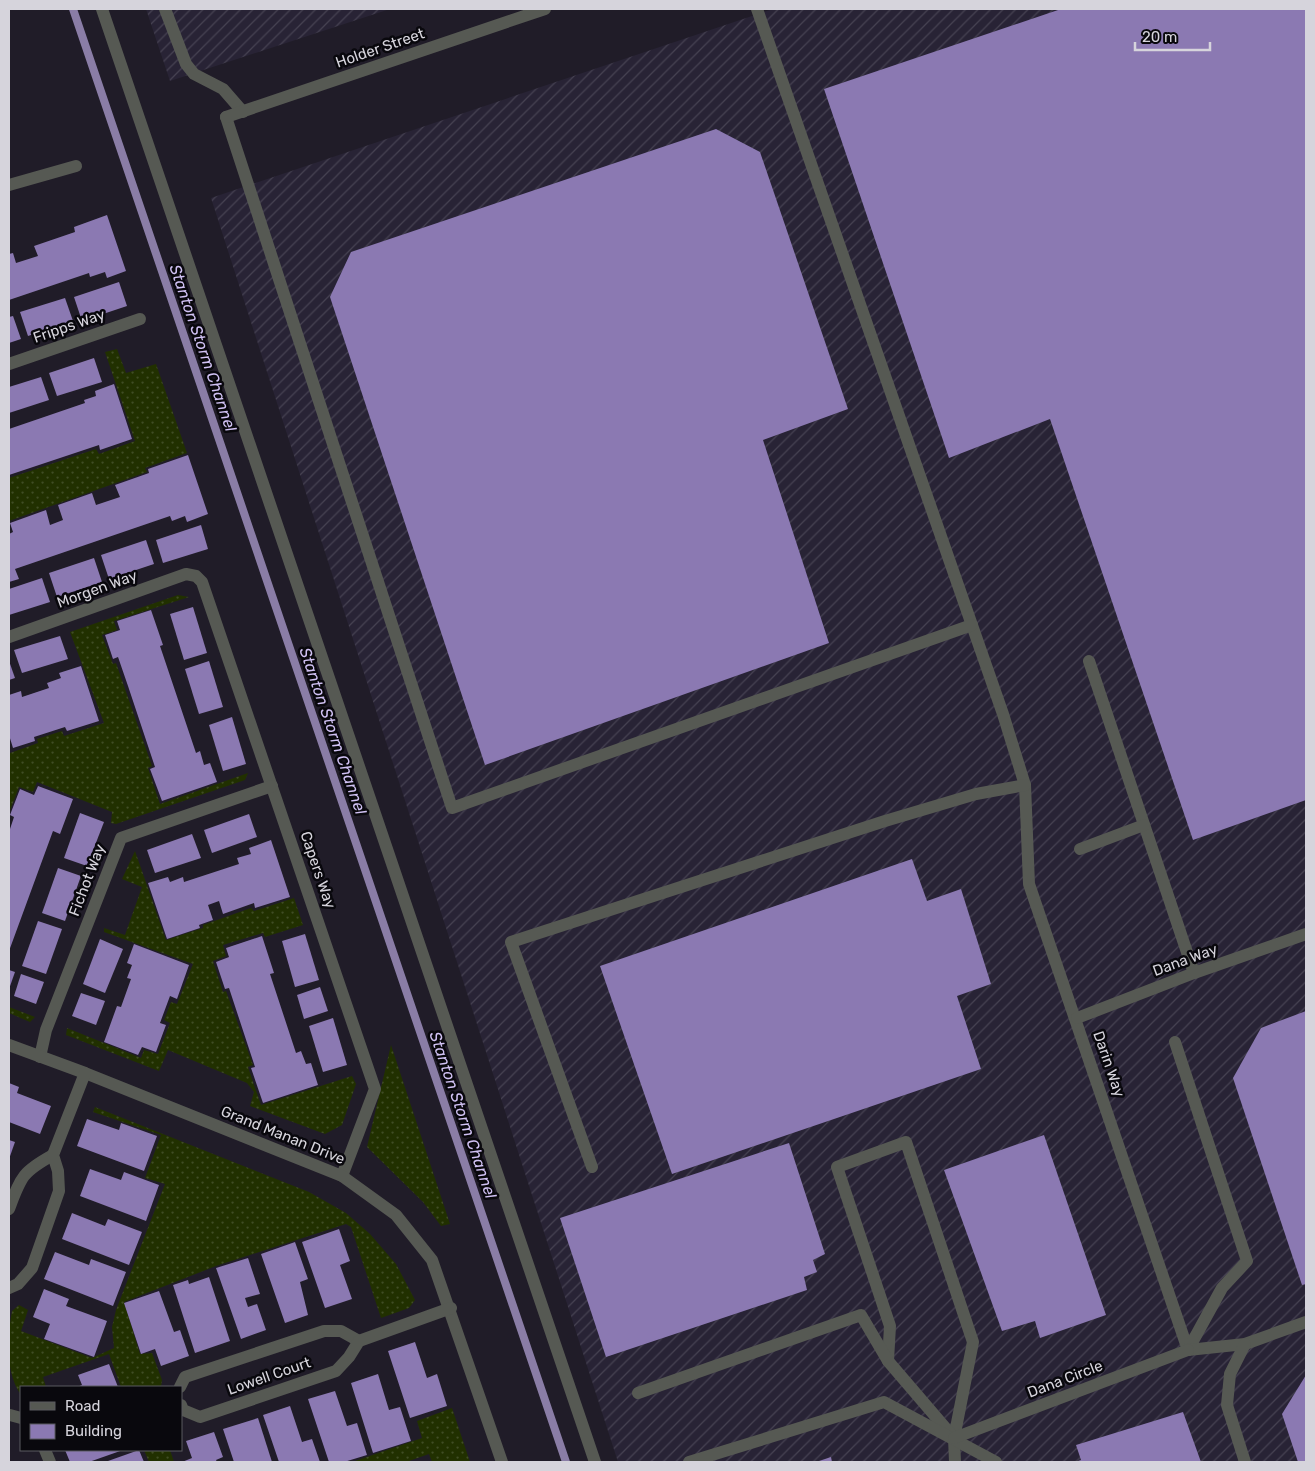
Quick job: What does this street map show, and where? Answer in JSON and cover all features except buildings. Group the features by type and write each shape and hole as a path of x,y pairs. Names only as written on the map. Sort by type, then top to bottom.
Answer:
{"street":[{"path":"102,9 595,1462"},
{"path":"165,9 186,64 194,74 223,89 243,112"},
{"name":"Holder Street","path":"545,9 226,117 452,808 972,625"},
{"name":"Darin Way","path":"757,9 972,625 1025,785 1029,884 1188,1350"},
{"path":"9,185 76,166"},
{"name":"Fripps Way","path":"9,364 140,319"},
{"name":"Morgen Way","path":"9,638 186,574 196,576"},
{"name":"Capers Way","path":"196,576 202,582 375,1089 342,1176"},
{"path":"1089,661 1194,973"},
{"path":"592,1167 511,942 885,821 976,794 1025,785"},
{"name":"Fichot Way","path":"40,1057 46,1030 121,838 272,786"},
{"path":"1080,849 1144,825"},
{"name":"Dana Way","path":"1076,1018 1194,973 1306,934"},
{"path":"1175,1042 1247,1261 1222,1288 1188,1350"},
{"name":"Grand Manan Drive","path":"9,1045 85,1073 342,1176 396,1215 432,1260 451,1308 502,1462"},
{"path":"9,1209 21,1176 34,1165 52,1155 85,1073"},
{"path":"888,1361 890,1326 837,1167 906,1142 973,1342 954,1438 955,1462"},
{"path":"9,1288 18,1284 32,1268 59,1191 58,1171 52,1155"},
{"path":"359,1341 451,1308"},
{"path":"638,1393 861,1315 888,1361 954,1438"},
{"name":"Dana Circle","path":"954,1438 1188,1350 1246,1344 1306,1322"},
{"name":"Lowell Court","path":"180,1386 185,1377 324,1331 341,1331 359,1341 349,1357 336,1371 200,1417 183,1410 182,1408"},
{"path":"1245,1462 1227,1405 1230,1374 1246,1344"},
{"path":"689,1462 884,1402 996,1462"}],"shaded area":[{"path":"146,9 390,9 170,81"},
{"path":"773,9 1306,9 1306,1462 618,1462 211,198"}],"green space":[{"path":"117,349 126,373 156,364 187,453 145,468 147,472 9,521 9,478 96,449 99,454 135,441 105,352"},
{"path":"178,595 189,597 114,621 117,630 102,635 113,664 116,663 152,766 148,768 160,804 248,773 245,780 116,824 111,823 112,812 37,782 33,792 19,787 9,813 9,750 10,753 38,743 37,739 62,731 64,736 104,723 70,632"},
{"path":"135,851 166,940 203,928 203,925 251,908 254,911 294,898 303,925 265,937 263,933 223,945 226,956 213,961 223,992 226,991 253,1065 248,1067 261,1105 352,1076 356,1084 342,1125 325,1134 250,1106 254,1092 247,1083 168,1050 159,1071 66,1035 67,1028 141,1058 144,1050 158,1054 170,1023 164,1020 171,1002 177,1004 193,964 104,932 104,928 125,935 142,887 122,879"},
{"path":"9,1007 35,1017 30,1022 9,1013"},
{"path":"391,1045 450,1224 441,1226 423,1202 367,1147"},
{"path":"95,1107 309,1192 346,1213 370,1234 396,1264 415,1300 409,1308 381,1318 351,1227 346,1224 216,1266 124,1302 140,1354 152,1353 162,1380 161,1386 121,1386 109,1354 43,1377 46,1386 20,1386 20,1393 12,1376 10,1365 8,1343 12,1311 19,1305 28,1310 21,1331 92,1358 114,1348 112,1327 116,1310 165,1184 145,1178 161,1135 93,1112"},
{"path":"452,1408 470,1462 432,1462 429,1454 406,1462 352,1462 422,1438 417,1421"},
{"path":"144,1451 170,1451 174,1462 149,1462"}],"waterway":[{"name":"Stanton Storm Channel","path":"73,9 566,1462"}]}
